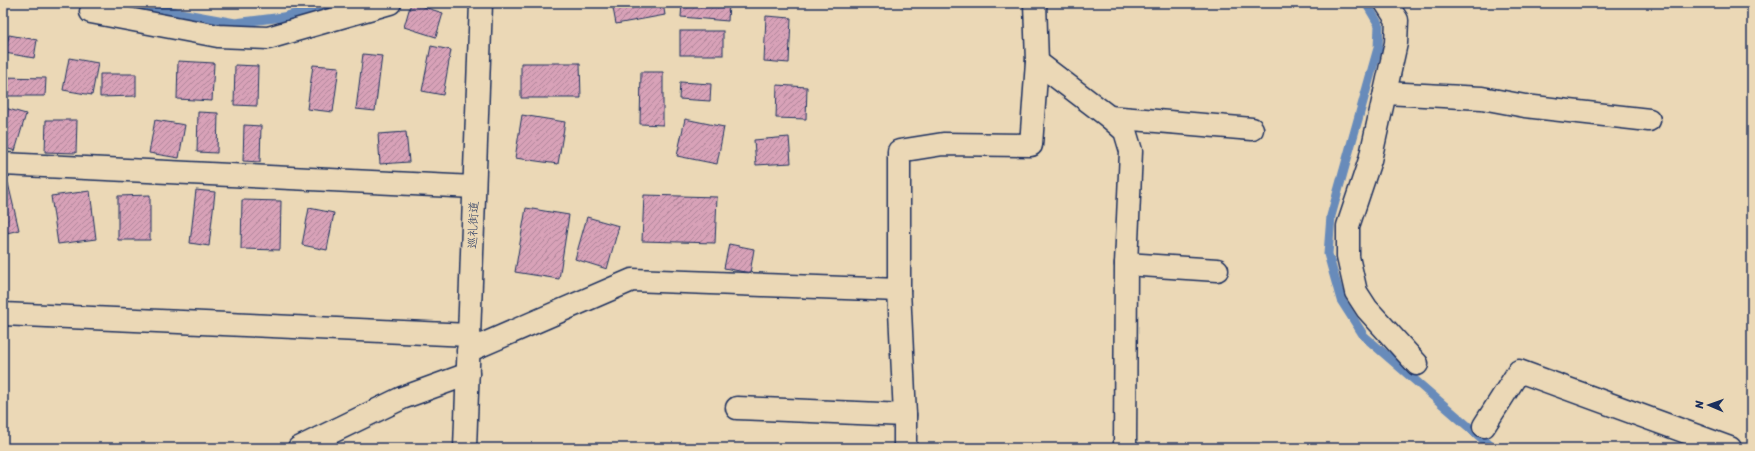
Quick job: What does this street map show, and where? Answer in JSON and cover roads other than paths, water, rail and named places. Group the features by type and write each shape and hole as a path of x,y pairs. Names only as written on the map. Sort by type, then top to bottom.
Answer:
{"street":[{"path":"91,12 218,36 268,38 390,3"},
{"name":"巡礼街道","path":"466,448 481,3"},
{"path":"905,448 905,415 899,290 899,150 944,144 1032,145 1037,62 1035,3"},
{"path":"1386,3 1397,20 1396,43 1370,160 1348,226 1348,257 1356,292 1367,309 1417,364"},
{"path":"1037,62 1110,117 1125,131 1131,151 1126,264 1126,448"},
{"path":"1385,93 1482,98 1524,106 1649,120"},
{"path":"1110,117 1252,130"},
{"path":"3,164 474,188"},
{"path":"1126,264 1218,270"},
{"path":"3,314 469,343 632,280 899,290"},
{"path":"1484,426 1519,371 1730,448"},
{"path":"299,448 402,398 468,374"},
{"path":"737,408 905,415"}],"waterway":[{"path":"132,3 235,23 283,17 333,3"},
{"path":"1366,3 1379,25 1378,48 1331,216 1328,254 1341,300 1364,336 1493,448"}]}
